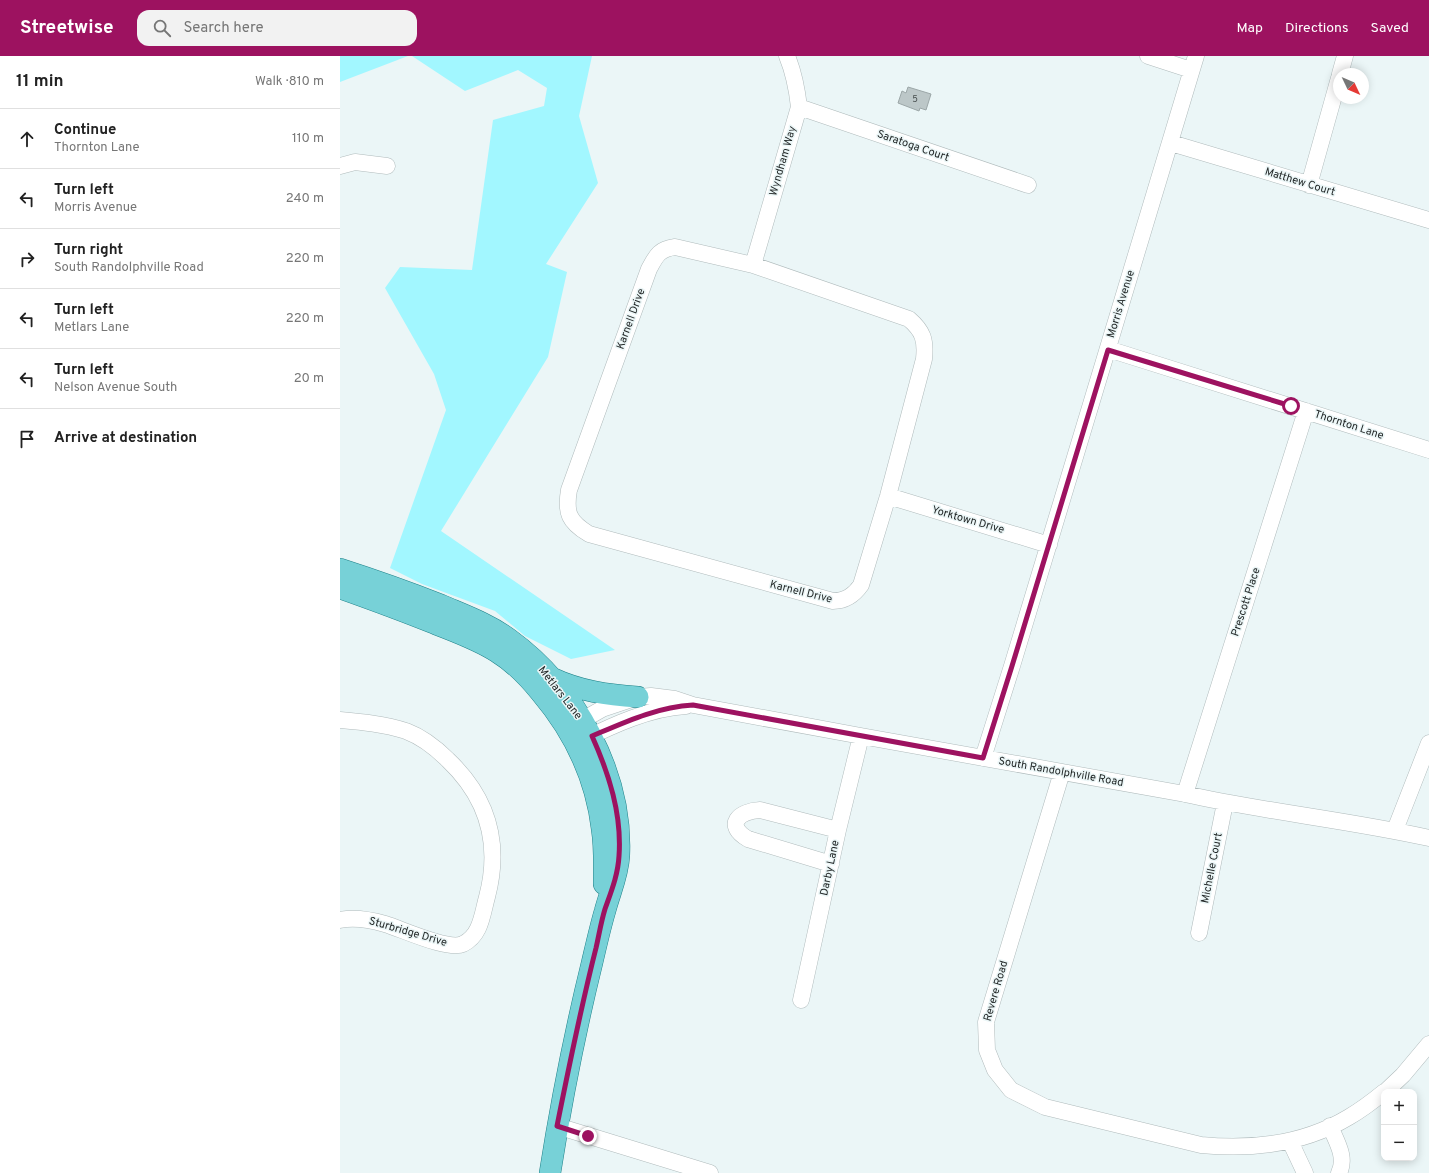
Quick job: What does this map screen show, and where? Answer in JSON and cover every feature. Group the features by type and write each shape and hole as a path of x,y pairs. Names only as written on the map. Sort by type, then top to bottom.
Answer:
{"main road":[{"name":"Metlars Lane","path":"340,569 408,592 484,624 508,638 531,657 551,677 580,732 588,773 595,793 601,824 604,857 605,910 582,1003 557,1126 550,1173"},
{"name":"Metlars Lane","path":"340,588 452,630 497,652 516,666 551,704 580,732"},
{"path":"551,677 568,685 584,690 603,694 638,697"}],"street":[{"name":"Wyndham Way","path":"753,265 799,107 798,90 788,56"},
{"path":"1148,56 1193,63"},
{"path":"1342,68 1345,56"},
{"name":"Morris Avenue","path":"983,758 1108,350 1193,63"},
{"path":"1309,185 1333,99"},
{"name":"Saratoga Court","path":"799,107 1028,185"},
{"name":"Matthew Court","path":"1170,143 1429,220"},
{"path":"340,166 355,162 387,166"},
{"name":"Karnell Drive","path":"675,247 753,265 909,319 917,325 923,335 925,349 924,359 888,496 861,585 855,593 848,598 839,601 833,601 589,534 576,526 569,516 567,501 569,490 649,269 655,257 665,248 675,247"},
{"name":"Thornton Lane","path":"1108,350 1429,450"},
{"name":"Prescott Place","path":"1185,794 1306,411"},
{"name":"Yorktown Drive","path":"888,496 1049,545"},
{"name":"South Randolphville Road","path":"580,732 602,709 638,697 664,697 693,705 861,736 1185,794 1225,803 1395,830 1429,838"},
{"name":"South Randolphville Road","path":"580,732 648,713 678,706 693,705"},
{"name":"Sturbridge Drive","path":"340,720 378,724 407,732 426,741 456,767 482,805 489,822 493,864 491,883 477,931 472,939 461,945 439,943 384,924 363,919 340,920"},
{"name":"Darby Lane","path":"801,1000 838,830 861,736"},
{"path":"1395,830 1429,743"},
{"name":"Revere Road","path":"1062,772 986,1022 987,1050 995,1070 1011,1090 1045,1107 1194,1143 1224,1147 1271,1145 1310,1135 1348,1118 1381,1094"},
{"name":"Michelle Court","path":"1199,933 1225,803"},
{"path":"831,864 748,839 736,830 736,823 737,819 742,814 750,810 760,810 838,830"},
{"name":"Revere Road","path":"1388,1089 1403,1076 1429,1044"},
{"path":"557,1126 710,1173"},
{"path":"1330,1126 1343,1159 1339,1173"},
{"path":"1290,1141 1305,1173"}],"shaded area":[{"path":"340,56 408,56 340,82"},
{"path":"412,56 592,56 579,116 598,183 546,264 567,272 548,357 441,531 615,650 571,659 525,636 495,611 422,584 390,568 446,410 434,374 385,288 400,267 472,270 493,120 544,106 547,88 518,70 465,91"}],"building":[{"path":"908,87 931,94 926,110 920,108 919,111 898,103 902,91 906,93"}],"route":[{"path":"588,1136 557,1126 582,1003 605,910 616,879 619,856 618,817 610,784 601,756 592,736 648,713 678,706 693,705 983,758 1108,350 1291,406"}]}
